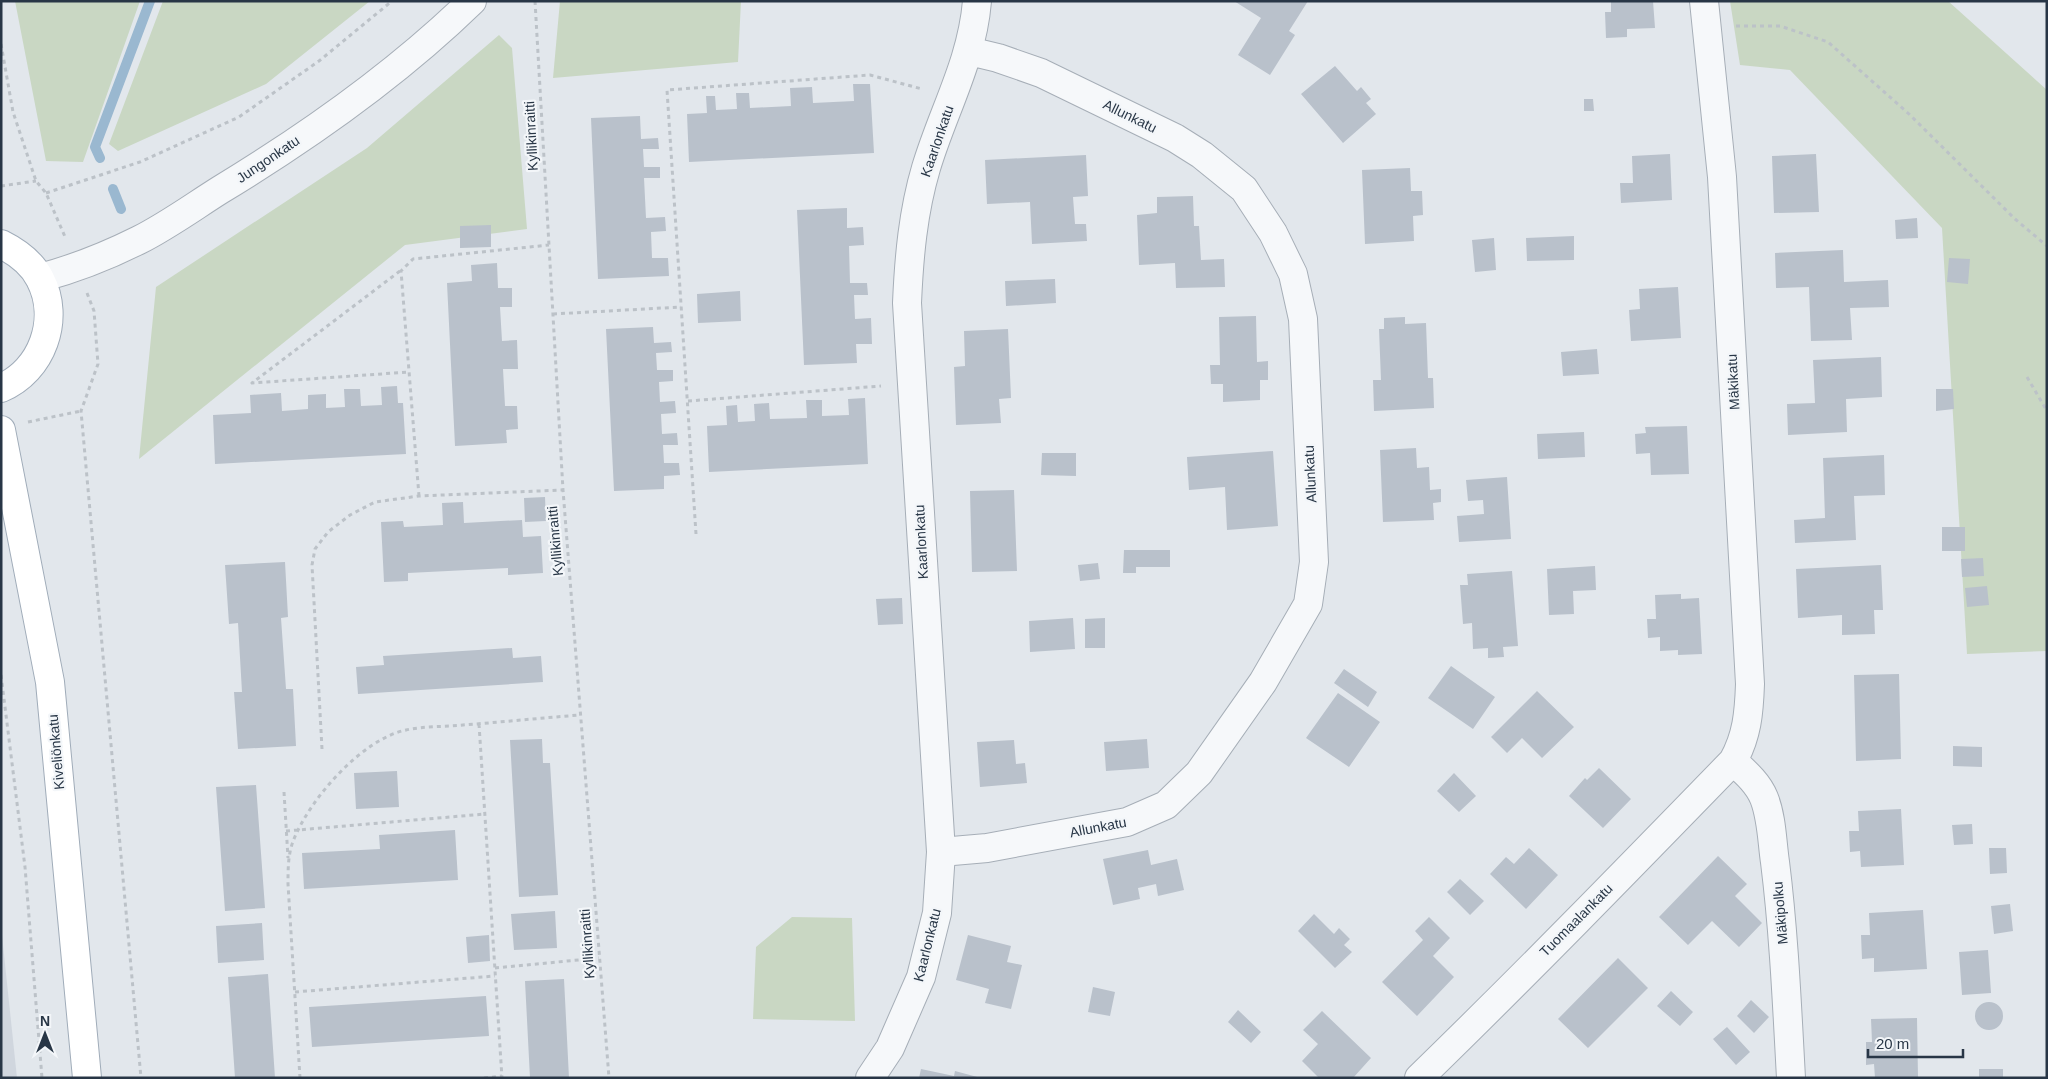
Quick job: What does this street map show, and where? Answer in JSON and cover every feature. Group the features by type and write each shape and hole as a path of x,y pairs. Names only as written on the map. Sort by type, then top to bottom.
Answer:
{"main road":[{"path":"1,244 20,254 40,278 48,301 49,325 43,348 30,368 12,384 1,388"},
{"name":"Kiveliönkatu","path":"1,430 50,682 87,1078"}],"street":[{"name":"Jungonkatu","path":"40,278 78,268 140,239 264,164 362,94 449,24 472,1"},
{"name":"Kaarlonkatu","path":"870,1078 890,1048 921,977 937,912 941,852 907,303 909,258 914,214 926,167 969,51 977,1"},
{"name":"Mäkikatu","path":"1706,14 1722,177 1750,684 1748,723 1740,749 1733,761"},
{"name":"Allunkatu","path":"941,852 987,848 1127,822 1166,804 1199,774 1263,682 1308,604 1314,562 1302,319 1293,274 1273,233 1244,189 1202,155 1174,138 1041,73 998,58 969,51"},
{"name":"Tuomaalankatu","path":"1420,1078 1501,999 1540,956 1733,761"},
{"name":"Mäkipolku","path":"1733,761 1760,789 1765,799 1768,814 1778,892 1787,996 1791,1078"}],"path":[{"path":"46,194 140,162 239,117 319,61 392,1"},
{"name":"Kyllikinraitti","path":"535,1 562,490 609,1078"},
{"path":"1706,14 1780,26 1828,42 1909,114 2015,219 2047,246"},
{"path":"1,44 13,112 36,181 46,194 65,237"},
{"path":"696,534 667,90 870,76 952,97"},
{"path":"1,186 36,181"},
{"path":"409,372 252,383 401,271 414,259 549,245"},
{"path":"401,271 419,496"},
{"path":"552,314 681,307"},
{"path":"94,311 98,364 81,410 141,1078"},
{"path":"2027,377 2047,411"},
{"path":"688,401 912,384"},
{"path":"35,420 81,410"},
{"path":"322,749 312,565 315,548 328,532 350,515 375,502 419,496 562,490"},
{"path":"1,675 25,867 42,1078"},
{"path":"288,861 298,831 330,781 354,759 378,742 405,730 580,715"},
{"path":"479,724 502,1077 484,1078"},
{"path":"284,792 300,1078"},
{"path":"286,831 484,814"},
{"path":"495,968 599,958"},
{"path":"295,992 495,976"}],"shaded area":[{"path":"1,926 17,1078 1,1078"}],"green space":[{"path":"15,1 140,1 83,162 46,161"},
{"path":"163,1 370,1 266,84 118,151 109,144"},
{"path":"560,1 741,1 738,62 553,78"},
{"path":"1730,1 1948,1 2047,90 2047,651 1967,654 1942,228 1790,70 1740,65"},
{"path":"499,35 512,48 527,229 405,245 139,459 156,287 367,148"},
{"path":"792,917 852,918 855,1021 753,1019 756,947"}],"building":[{"path":"1234,1 1308,1 1289,31 1295,35 1270,75 1238,55 1261,18"},
{"path":"1611,1 1653,1 1655,28 1627,29 1627,37 1606,38 1605,12 1611,12"},
{"path":"1335,66 1357,91 1361,87 1371,99 1366,103 1376,114 1343,143 1301,94"},
{"path":"853,84 870,84 874,153 689,162 687,114 707,113 706,96 715,96 716,110 737,109 736,93 749,93 750,108 791,106 790,88 812,87 813,103 854,101"},
{"path":"1584,99 1593,99 1594,111 1584,111"},
{"path":"640,116 641,139 658,138 659,149 643,149 644,167 660,167 660,178 644,178 646,218 665,217 666,231 651,232 652,258 668,258 669,276 598,279 591,118"},
{"path":"1670,154 1672,200 1621,203 1620,183 1633,183 1632,156"},
{"path":"1816,154 1819,212 1774,213 1772,156"},
{"path":"1086,155 1088,196 1073,197 1075,224 1086,224 1087,241 1032,244 1030,202 987,204 985,160"},
{"path":"1410,168 1411,191 1422,191 1423,215 1413,216 1414,241 1365,244 1362,170"},
{"path":"1193,196 1194,226 1199,226 1201,260 1224,259 1225,287 1176,288 1175,263 1139,265 1137,215 1157,213 1157,197"},
{"path":"847,208 847,228 863,227 864,245 849,246 850,283 867,283 868,295 854,295 855,319 871,318 872,344 856,344 857,363 804,365 797,210"},
{"path":"1917,218 1918,238 1896,239 1895,220"},
{"path":"491,225 491,247 460,248 460,226"},
{"path":"1574,236 1574,260 1527,261 1526,238"},
{"path":"1494,238 1496,270 1475,272 1472,240"},
{"path":"1843,250 1844,282 1888,280 1889,307 1850,308 1852,340 1811,341 1809,287 1776,288 1775,253"},
{"path":"1949,258 1970,259 1968,284 1947,282"},
{"path":"497,263 498,288 512,288 512,307 500,307 502,341 517,340 518,369 503,369 505,406 517,406 518,429 506,430 507,443 455,446 447,283 472,281 471,265"},
{"path":"1055,279 1056,303 1006,306 1005,281"},
{"path":"1678,287 1681,338 1631,341 1629,310 1640,309 1639,289"},
{"path":"740,291 741,321 698,323 697,294"},
{"path":"1256,316 1257,362 1268,361 1268,380 1260,380 1260,400 1223,402 1223,384 1211,384 1210,365 1220,365 1219,317"},
{"path":"1405,317 1405,324 1426,323 1428,378 1433,378 1434,408 1374,411 1373,380 1381,380 1379,329 1384,329 1384,318"},
{"path":"653,327 654,343 671,342 672,352 656,353 657,370 673,370 673,381 659,382 660,402 675,401 676,413 661,414 662,434 677,433 678,445 663,445 664,463 679,463 680,475 664,476 664,489 614,491 606,329"},
{"path":"1008,329 1011,398 999,399 1001,423 956,425 954,367 965,366 964,331"},
{"path":"1597,349 1599,374 1563,376 1561,352"},
{"path":"1881,357 1882,397 1846,399 1847,432 1788,435 1787,404 1815,403 1813,360"},
{"path":"397,386 398,403 403,403 406,454 215,464 213,415 251,413 250,395 281,393 282,411 308,409 308,395 326,394 326,408 345,407 344,389 360,389 361,406 382,405 381,387"},
{"path":"1936,389 1953,389 1954,409 1936,411"},
{"path":"865,398 868,464 709,472 707,426 727,425 726,406 737,405 738,422 755,421 754,404 769,403 770,419 807,418 806,400 822,400 822,416 849,415 848,399"},
{"path":"1687,426 1689,474 1651,475 1650,453 1636,454 1635,434 1646,433 1645,427"},
{"path":"1584,432 1585,457 1538,459 1537,434"},
{"path":"1416,448 1417,468 1429,467 1430,490 1441,489 1441,502 1433,503 1434,520 1383,522 1380,450"},
{"path":"1273,451 1278,526 1227,530 1225,487 1189,490 1187,457"},
{"path":"1042,453 1076,453 1076,476 1041,475"},
{"path":"1884,455 1885,495 1854,496 1856,540 1795,543 1794,520 1825,518 1823,458"},
{"path":"1507,477 1511,539 1459,542 1457,516 1484,514 1483,500 1468,501 1466,480"},
{"path":"1014,490 1017,571 972,572 970,491"},
{"path":"545,497 546,521 525,522 524,498"},
{"path":"463,502 464,523 522,520 523,537 541,536 543,573 508,575 508,568 408,573 408,581 384,582 381,522 403,521 404,527 443,525 442,503"},
{"path":"1942,527 1965,527 1965,551 1942,551"},
{"path":"1124,550 1170,550 1170,567 1136,567 1136,573 1123,573"},
{"path":"1983,558 1984,576 1962,577 1961,559"},
{"path":"285,562 288,617 281,618 286,689 293,689 296,746 238,749 234,692 242,692 238,623 229,624 225,565"},
{"path":"1098,563 1100,579 1080,581 1078,565"},
{"path":"1881,565 1883,610 1874,610 1875,634 1842,635 1842,615 1798,618 1796,569"},
{"path":"1595,566 1596,590 1573,591 1574,614 1549,615 1547,569"},
{"path":"1512,571 1518,646 1503,647 1504,657 1488,658 1488,648 1473,649 1472,623 1463,624 1460,585 1468,585 1467,574"},
{"path":"1987,586 1989,605 1967,607 1965,588"},
{"path":"1681,594 1681,599 1699,598 1702,654 1678,655 1678,650 1660,651 1660,637 1648,638 1647,619 1656,619 1655,595"},
{"path":"902,598 903,624 878,625 876,599"},
{"path":"1073,618 1075,649 1030,652 1029,621"},
{"path":"1105,618 1105,648 1085,648 1085,619"},
{"path":"512,648 513,658 541,656 543,682 358,694 356,667 384,665 383,656"},
{"path":"1451,666 1495,697 1473,729 1428,698"},
{"path":"1344,669 1377,692 1368,707 1334,683"},
{"path":"1899,674 1901,759 1856,761 1854,675"},
{"path":"1537,691 1574,727 1542,758 1522,738 1507,753 1491,737"},
{"path":"1338,693 1380,722 1349,767 1306,738"},
{"path":"542,739 543,763 550,763 558,895 519,897 510,740"},
{"path":"1147,739 1149,768 1106,771 1104,742"},
{"path":"1014,740 1016,764 1025,763 1027,783 980,787 977,742"},
{"path":"1953,746 1982,747 1982,767 1953,766"},
{"path":"1599,768 1631,799 1603,828 1569,796 1585,778 1587,780"},
{"path":"397,771 399,807 356,809 354,773"},
{"path":"1454,773 1476,796 1459,812 1437,791"},
{"path":"256,785 265,908 225,911 216,787"},
{"path":"1901,809 1904,865 1861,867 1860,851 1850,852 1849,831 1859,831 1858,811"},
{"path":"1972,824 1973,844 1954,845 1952,825"},
{"path":"455,830 458,880 304,889 302,853 380,849 379,835"},
{"path":"1529,848 1558,875 1526,909 1490,874 1506,857 1514,864"},
{"path":"1989,848 2006,848 2007,873 1990,874"},
{"path":"1148,850 1151,865 1177,859 1184,890 1158,896 1156,884 1138,888 1140,899 1113,905 1103,859"},
{"path":"1718,856 1747,884 1735,896 1762,923 1739,947 1712,921 1688,945 1659,917"},
{"path":"1460,879 1484,901 1470,915 1447,892"},
{"path":"2010,904 2013,931 1994,934 1991,906"},
{"path":"1923,910 1927,969 1874,972 1874,958 1862,959 1861,935 1870,935 1869,913"},
{"path":"555,911 557,948 514,950 511,914"},
{"path":"1314,914 1334,934 1339,928 1350,939 1344,945 1352,952 1335,968 1298,931"},
{"path":"1429,917 1450,938 1433,956 1454,977 1417,1016 1382,982 1423,940 1415,931"},
{"path":"262,923 264,960 218,963 216,926"},
{"path":"489,935 490,961 468,963 466,937"},
{"path":"968,935 1011,946 1007,962 1022,965 1011,1009 985,1003 989,989 956,980"},
{"path":"1988,950 1991,993 1962,995 1959,952"},
{"path":"1618,958 1648,988 1588,1048 1558,1019"},
{"path":"268,974 275,1078 235,1078 228,977"},
{"path":"564,979 569,1078 530,1078 525,981"},
{"path":"1093,987 1115,992 1110,1016 1088,1012"},
{"path":"1671,991 1693,1012 1680,1026 1657,1006"},
{"path":"486,996 489,1036 312,1047 309,1007"},
{"path":"1751,1000 1769,1017 1754,1033 1737,1016"},
{"path":"1989,1002 1999,1006 2003,1016 1999,1026 1989,1030 1979,1026 1975,1016 1979,1006"},
{"path":"1238,1010 1261,1032 1251,1043 1228,1022"},
{"path":"1322,1011 1371,1058 1353,1078 1319,1078 1302,1061 1318,1044 1303,1030"},
{"path":"1917,1018 1918,1078 1875,1078 1874,1064 1866,1065 1866,1042 1872,1042 1871,1019"},
{"path":"1727,1027 1750,1052 1736,1065 1713,1039"},
{"path":"921,1069 954,1076 955,1071 981,1078 919,1078"},
{"path":"1979,1069 2003,1069 2003,1078 1979,1078"}],"waterway":[{"path":"100,158 95,147 150,1"},
{"path":"113,189 121,209"}]}
